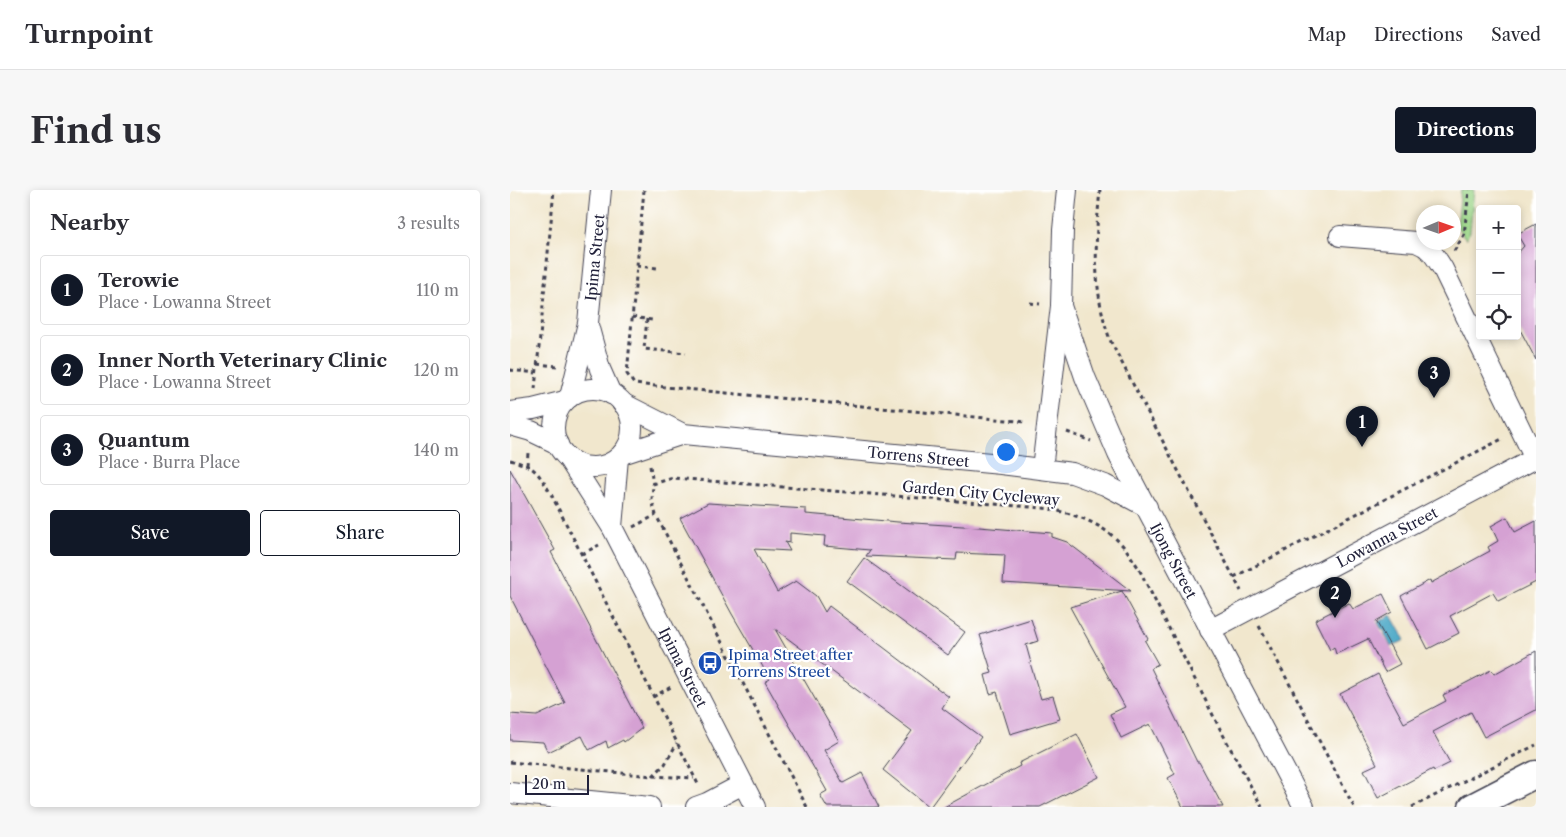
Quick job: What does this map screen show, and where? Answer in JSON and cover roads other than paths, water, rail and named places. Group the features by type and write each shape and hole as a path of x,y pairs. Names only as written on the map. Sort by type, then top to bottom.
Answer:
{"main road":[{"path":"1472,807 1536,774"}],"street":[{"name":"Ipima Street","path":"567,399 588,323 601,190"},
{"name":"Ijong Street","path":"1042,469 1061,306 1063,230 1067,190"},
{"path":"1340,236 1416,242 1432,251 1443,269 1536,459"},
{"name":"Ijong Street","path":"1061,306 1085,377 1118,454 1304,807"},
{"name":"Ipima Street","path":"588,323 600,369 616,398"},
{"path":"510,425 531,431 563,451 577,464 587,467 598,467 608,464 620,456 628,444 631,428 628,412 616,398 603,390 595,389 577,392 567,399 558,411 555,422 554,433 563,451"},
{"name":"Torrens Street","path":"616,398 683,434 1072,472 1105,485 1147,507"},
{"path":"510,412 533,409 567,399"},
{"name":"Torrens Street","path":"620,456 683,434"},
{"name":"Ipima Street","path":"563,451 612,528 755,807"},
{"path":"612,528 620,456"},
{"name":"Lowanna Street","path":"1210,630 1536,459"},
{"path":"702,805 743,784"},
{"path":"510,794 650,807"}],"water":[{"path":"1391,615 1405,640 1391,647 1385,631 1378,622"}],"place":[{"name":"Quantum","path":"1434,398"},
{"name":"Terowie","path":"1362,447"},
{"name":"Inner North Veterinary Clinic","path":"1335,618"},
{"name":"Ipima Street after Torrens Street","path":"710,663"}]}
